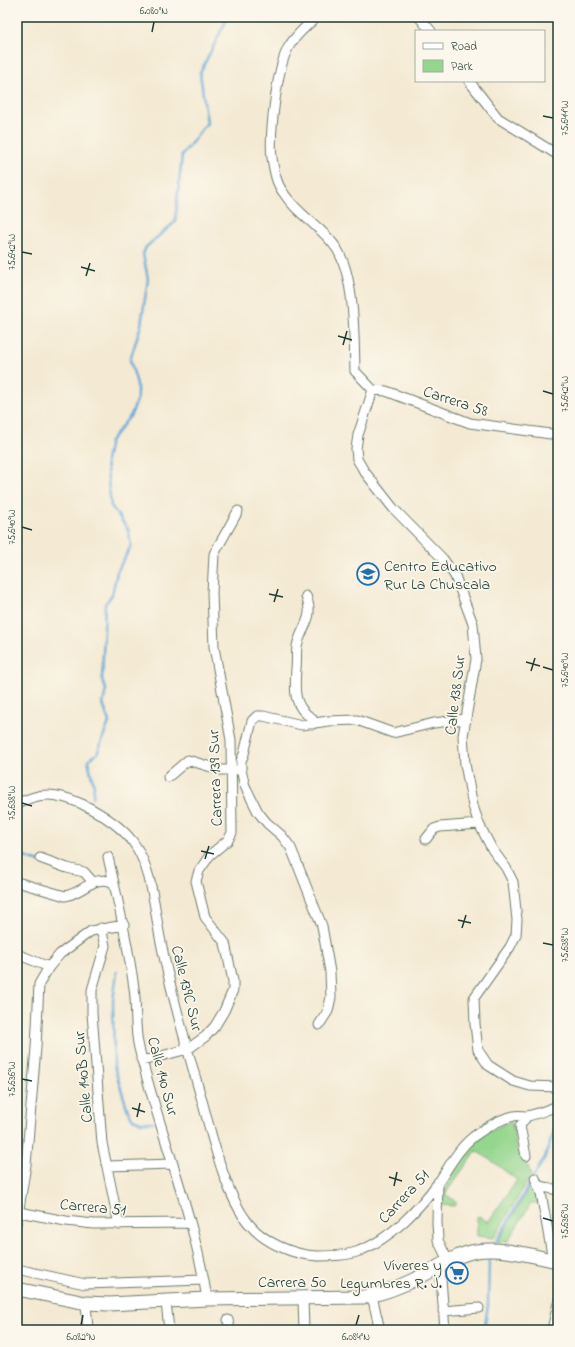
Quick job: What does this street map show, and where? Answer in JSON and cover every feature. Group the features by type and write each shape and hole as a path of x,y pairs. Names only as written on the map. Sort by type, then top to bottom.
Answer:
{"main road":[{"name":"Carrera 50","path":"17,1289 86,1303 133,1304 207,1299 302,1299 372,1296 397,1288 444,1264 475,1251 502,1251 555,1261"}],"street":[{"path":"316,17 295,37 284,58 273,116 272,157 277,180 282,192 337,249 351,295 354,322 355,371 373,390"},
{"path":"419,17 430,30"},
{"path":"470,82 498,118 558,155"},
{"name":"Carrera 58","path":"373,390 386,391 470,423 558,435"},
{"name":"Calle 138 Sur","path":"373,390 358,435 356,448 357,459 364,471 393,508 444,559 455,576 473,624 476,659 463,736 465,764 473,806 479,824 492,849 506,868 513,882 517,920 516,935 510,948 474,998 474,1024 478,1050 488,1065 522,1084 558,1087"},
{"name":"Carrera 139 Sur","path":"142,1061 170,1056 188,1049 206,1036 215,1026 224,1011 233,990 233,981 225,943 205,918 196,881 199,871 212,852 228,840 232,832 230,740 214,647 212,593 214,554 238,511"},
{"path":"306,596 310,615 297,647 294,691 299,705 304,713 312,718 313,724"},
{"path":"319,1025 328,1010 331,997 330,972 322,926 291,848 282,836 266,823 258,812 245,786 241,770 241,761 252,721 254,718 263,716 302,725 357,720 393,733 434,723 465,719"},
{"path":"168,777 188,760 220,770 241,770"},
{"name":"Calle 139C Sur","path":"17,804 35,795 44,794 68,799 96,812 110,821 132,841 144,864 149,882 167,971 214,1143"},
{"path":"426,839 434,829 440,827 479,824"},
{"name":"Calle 140 Sur","path":"108,857 124,925 134,988 138,1046 190,1223 204,1280 207,1299"},
{"path":"40,858 67,868 84,872 93,882"},
{"path":"17,882 65,896 72,895 93,882 102,880 114,883"},
{"path":"18,1216 27,1157 36,1048 38,984 49,966 60,954 91,931 124,925"},
{"name":"Calle 140B Sur","path":"101,928 105,946 92,990 92,1013 102,1143 119,1225"},
{"path":"17,954 49,966"},
{"name":"Carrera 51","path":"214,1143 234,1200 249,1223 265,1238 280,1246 300,1253 333,1255 359,1251 387,1236 438,1182 458,1152 475,1135 500,1120 517,1116 527,1116 558,1106"},
{"path":"526,1156 520,1126 527,1116"},
{"path":"107,1166 173,1164"},
{"path":"438,1182 436,1222 438,1240 444,1264 445,1330"},
{"path":"538,1186 558,1190"},
{"path":"538,1186 558,1196"},
{"path":"538,1186 555,1261"},
{"name":"Carrera 51","path":"18,1216 119,1225 190,1223"},
{"path":"17,1269 85,1284 204,1280"},
{"path":"372,1296 380,1330"},
{"path":"302,1299 304,1330"},
{"path":"166,1302 169,1330"},
{"path":"86,1303 88,1330"},
{"path":"552,1330 558,1303"},
{"path":"444,1310 479,1308"},
{"path":"228,1320 230,1330"}],"green space":[{"path":"509,1122 512,1123 516,1148 525,1157 531,1175 494,1238 477,1236 477,1217 479,1216 488,1222 517,1180 488,1158 476,1151 445,1194 457,1202 454,1206 442,1205 448,1175 458,1157 478,1136"},
{"path":"533,1181 539,1203 531,1203 508,1241 498,1242"}],"waterway":[{"path":"93,797 94,786 88,760 97,754 109,722 103,704 106,689 102,680 105,604 112,595 117,572 131,546 128,529 111,506 106,461 110,441 131,415 137,400 137,384 130,360 141,325 148,279 143,254 146,247 175,222 182,155 207,123 200,73 228,17"},
{"path":"24,857 40,862"},
{"path":"117,972 113,1001 114,1066 128,1111 133,1119 140,1122 153,1122"},
{"path":"493,1247 545,1157 558,1119"},
{"path":"484,1330 488,1306 489,1259 491,1253"}],"place":[{"name":"Centro Educativo Rur La Chuscala","path":"368,574"},
{"name":"Víveres y Legumbres R. J.","path":"457,1273"}]}
